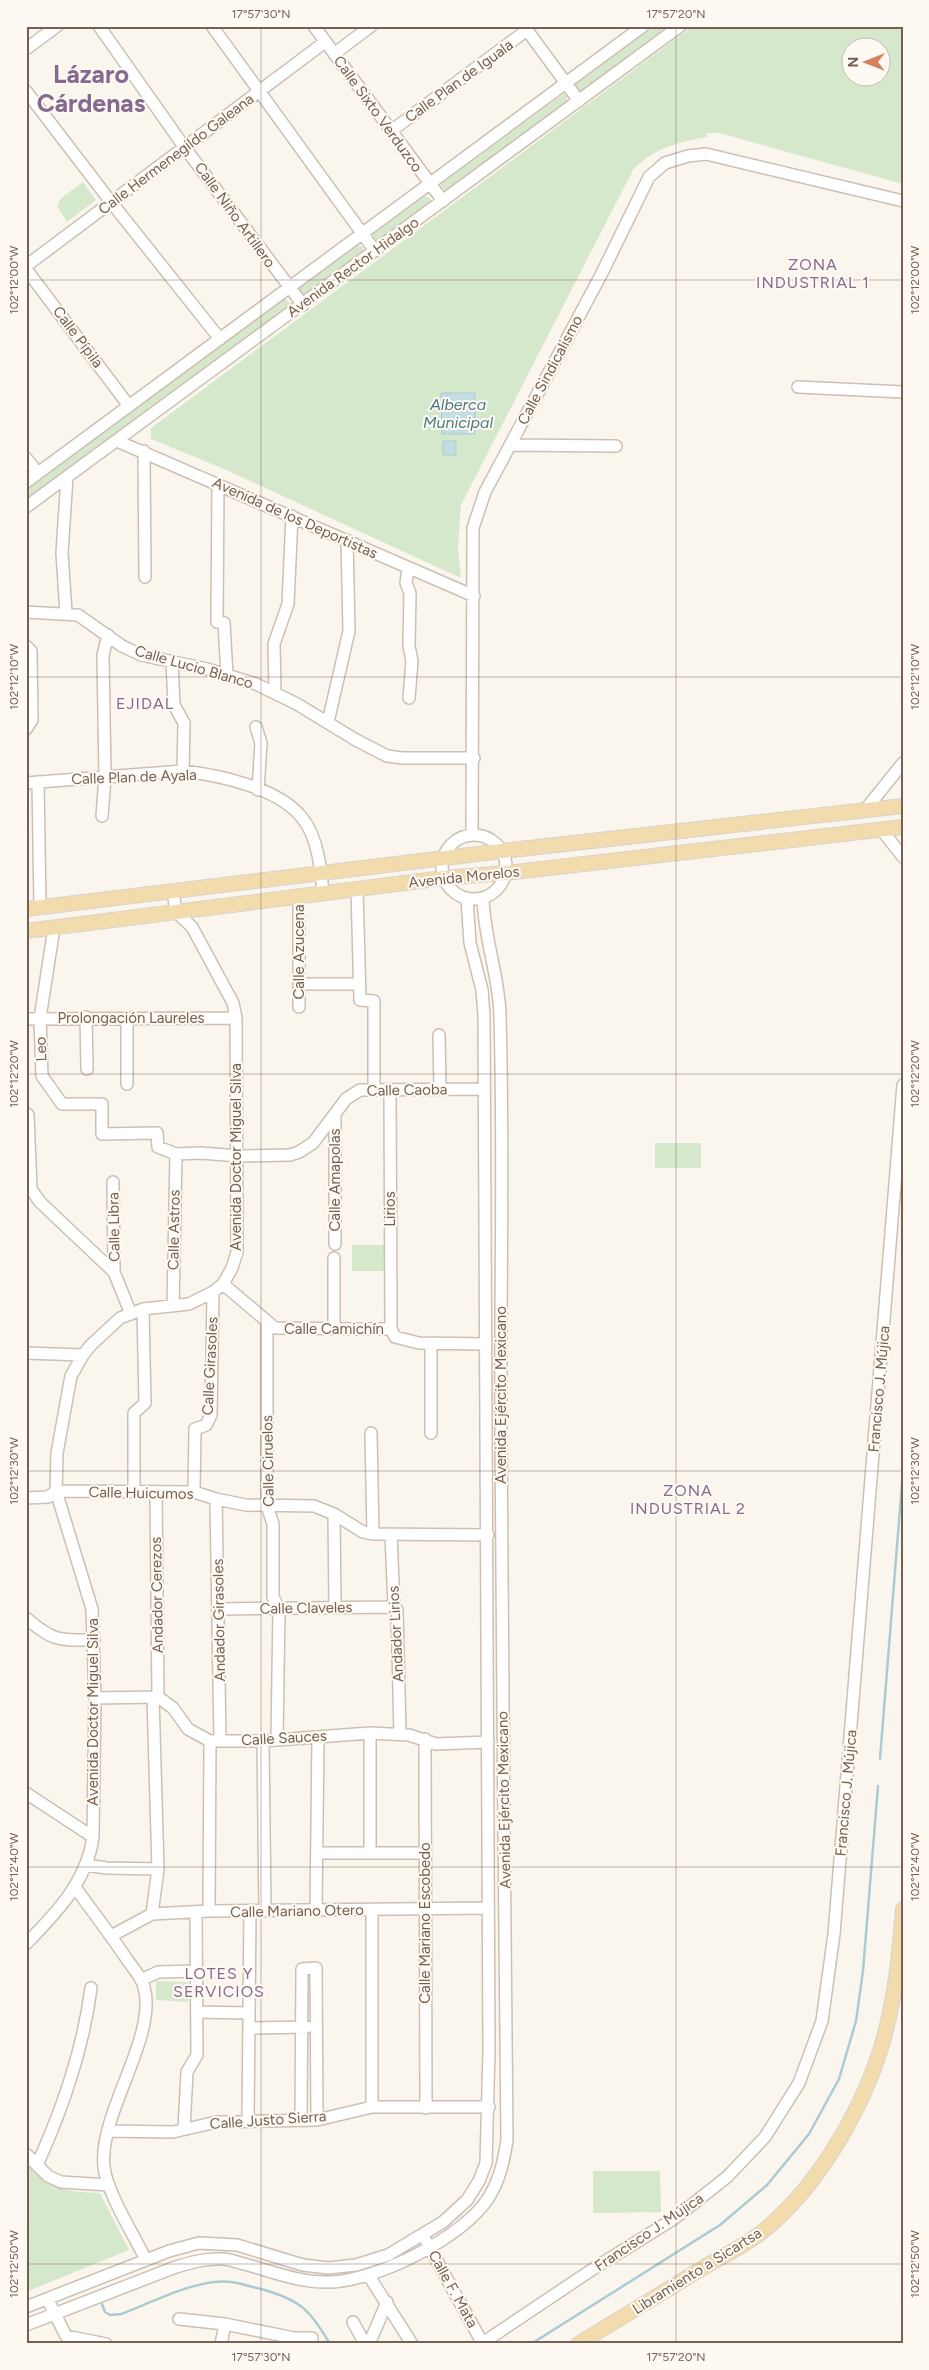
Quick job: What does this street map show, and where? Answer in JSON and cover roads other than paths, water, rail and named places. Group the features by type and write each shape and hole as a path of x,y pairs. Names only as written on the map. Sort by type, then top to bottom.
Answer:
{"main road":[{"name":"Avenida Morelos","path":"33,908 442,860 502,851 903,806"},
{"path":"758,822 760,844"},
{"name":"Avenida Morelos","path":"26,931 444,878 506,873 903,827"},
{"name":"Libramiento a Sicartsa","path":"578,2344 762,2232 792,2203 816,2174 852,2117 875,2064 900,1976 903,1909"}],"street":[{"path":"26,49 57,26"},
{"name":"Calle Niño Artillero","path":"99,26 185,148 302,305"},
{"path":"212,26 375,251"},
{"name":"Calle Sixto Verduzco","path":"314,26 443,201"},
{"path":"334,54 371,26"},
{"name":"Avenida Rector Hidalgo","path":"26,482 642,26"},
{"name":"Avenida Rector Hidalgo","path":"26,507 680,26"},
{"path":"526,28 579,101"},
{"name":"Calle Plan de Iguala","path":"391,131 526,28"},
{"name":"Calle Hermenegildo Galeana","path":"26,267 325,42"},
{"path":"26,91 110,202 220,339"},
{"name":"Calle Sindicalismo","path":"472,834 474,758 474,528 485,492 601,275 649,177 665,163 688,156 706,154 903,201"},
{"name":"Calle Pípila","path":"26,267 129,406"},
{"path":"798,387 903,392"},
{"name":"Avenida de los Deportistas","path":"117,441 144,451 474,596"},
{"path":"510,445 616,446"},
{"path":"144,451 145,576"},
{"path":"26,458 38,473"},
{"path":"66,613 62,553 67,477"},
{"path":"218,484 217,622 224,623 227,675"},
{"path":"275,693 274,644 288,604 292,516"},
{"path":"328,722 349,631 347,540"},
{"path":"408,568 406,583 410,593 409,646 412,661 409,698"},
{"name":"Calle Lucio Blanco","path":"26,612 78,615 122,646 140,654 227,675 275,693 387,756 402,758 474,758"},
{"path":"102,816 105,777 103,655 108,635"},
{"path":"26,646 31,651 32,720 26,728"},
{"path":"172,661 174,705 184,723 183,771"},
{"path":"256,727 262,743 258,790"},
{"path":"865,810 903,763"},
{"name":"Calle Plan de Ayala","path":"32,782 183,771 207,774 258,790 280,800 304,819 311,834 321,873 323,893"},
{"path":"32,782 33,908"},
{"path":"881,830 903,858"},
{"path":"472,834 490,838 502,851 505,858 506,873 498,889 483,898 467,898 456,893 444,878 442,860 446,850 462,836 472,834"},
{"path":"357,889 360,1000 374,1002 374,1090"},
{"path":"173,891 176,912"},
{"name":"Calle Azucena","path":"298,896 299,1007"},
{"name":"Avenida Ejército Mexicano","path":"26,2307 48,2300 169,2251 199,2243 237,2245 303,2265 328,2268 356,2265 388,2255 443,2222 467,2200 479,2181 486,2163 489,2051 488,1535 484,1036 483,1002 470,943 467,898"},
{"name":"Avenida Ejército Mexicano","path":"26,2325 198,2260 223,2259 299,2279 328,2282 369,2276 410,2258 475,2215 488,2198 498,2179 507,2140 502,1629 500,1036 499,1000 484,931 483,898"},
{"name":"Avenida Doctor Miguel Silva","path":"26,1944 56,1913 75,1888 92,1848 93,1837 95,1698 92,1609 56,1491 57,1453 72,1376 83,1355 110,1325 143,1309 173,1306 200,1300 223,1284 232,1268 237,1252 236,1018 232,1003 192,927 176,912"},
{"name":"Leo","path":"54,928 40,1018 42,1076 62,1104 102,1104 102,1134 157,1133 158,1147 176,1154"},
{"path":"299,984 359,984"},
{"path":"483,1002 499,1000"},
{"name":"Prolongación Laureles","path":"26,1018 236,1018"},
{"path":"86,1018 87,1069"},
{"path":"127,1018 127,1084"},
{"path":"439,1035 440,1090"},
{"path":"484,1036 500,1036"},
{"name":"Francisco J. Mújica","path":"482,2344 593,2269 675,2218 727,2177 766,2137 799,2083 822,2021 835,1924 903,1085"},
{"name":"Calle Caoba","path":"176,1154 201,1153 275,1156 299,1152 313,1143 351,1094 360,1090 484,1089"},
{"name":"Lirios","path":"390,1090 391,1329"},
{"path":"26,1113 28,1115 31,1189 40,1202 114,1272 131,1314"},
{"name":"Calle Amapolas","path":"335,1116 335,1244"},
{"name":"Calle Astros","path":"173,1306 176,1154"},
{"name":"Calle Libra","path":"113,1182 114,1272"},
{"path":"486,1214 501,1214"},
{"path":"334,1258 334,1328"},
{"path":"223,1284 267,1323"},
{"name":"Calle Girasoles","path":"194,1492 195,1429 206,1425 211,1414 212,1292"},
{"path":"134,1492 134,1413 145,1403 143,1309"},
{"name":"Calle Camichín","path":"267,1323 279,1329 391,1329 395,1337 419,1343 486,1344"},
{"name":"Calle Ciruelos","path":"267,1323 267,1506 273,1524 273,1597 279,1608"},
{"path":"431,1344 431,1433"},
{"path":"26,1353 83,1355"},
{"path":"371,1433 373,1534"},
{"path":"487,1434 501,1434"},
{"name":"Calle Huicumos","path":"26,1498 48,1497 56,1491 194,1492 246,1505 314,1506 334,1514 363,1532 373,1534 488,1535"},
{"name":"Andador Cerezos","path":"152,1914 158,1869 156,1492"},
{"name":"Andador Girasoles","path":"209,1911 219,1609 216,1499"},
{"path":"334,1514 335,1608"},
{"name":"Andador Lirios","path":"391,1534 394,1607 397,1610 400,1734"},
{"name":"Calle Claveles","path":"219,1609 394,1607"},
{"path":"277,1740 279,1608"},
{"path":"26,1618 46,1635 60,1640 94,1640"},
{"path":"488,1629 502,1629"},
{"path":"95,1698 156,1697"},
{"name":"Calle Sauces","path":"156,1697 173,1708 188,1729 215,1741 262,1741 336,1734 370,1733 400,1734 425,1739 436,1744 488,1742"},
{"path":"370,1733 370,1853"},
{"path":"316,1910 318,1737"},
{"name":"Calle Mariano Escobedo","path":"425,1739 426,2108"},
{"path":"262,1741 265,1911"},
{"path":"26,1793 93,1837"},
{"path":"488,1840 504,1840"},
{"path":"317,1853 424,1853"},
{"path":"85,1865 107,1868 158,1869"},
{"path":"75,1888 111,1936 141,1980 144,1989 145,2006 142,2026 108,2131 104,2166 109,2185 146,2260"},
{"name":"Calle Mariano Otero","path":"111,1936 152,1914 209,1911 488,1908"},
{"path":"372,1910 372,2107"},
{"path":"248,2121 250,1911"},
{"path":"184,2128 187,2072 196,2054 196,1912"},
{"path":"301,2120 302,1969 316,1968 318,2120"},
{"path":"141,1980 158,1972 196,1971"},
{"path":"37,2165 54,2128 76,2062 90,1988"},
{"path":"196,2012 249,2013"},
{"path":"249,2028 316,2027"},
{"path":"489,2051 506,2051"},
{"name":"Calle Justo Sierra","path":"108,2131 172,2132 217,2122 318,2120 372,2107 489,2107"},
{"path":"26,2154 48,2176 60,2182 109,2185"},
{"name":"Calle F. Mata","path":"422,2235 482,2344"},
{"path":"369,2276 412,2344"},
{"path":"48,2300 66,2336 106,2344"},
{"path":"368,2344 387,2302"},
{"path":"179,2319 225,2324 294,2338 312,2338"},
{"path":"353,2322 365,2344"},
{"path":"221,2344 225,2324"}],"water":[{"name":"Alberca Municipal","path":"441,393 475,393 475,434 442,434"},
{"path":"443,441 456,441 456,455 443,455"}],"waterway":[{"path":"880,1759 903,1471"},
{"path":"531,2344 720,2225 767,2185 809,2134 839,2079 856,2021 863,1971 878,1786"},
{"path":"102,2304 105,2312 110,2315 121,2314 190,2287 219,2281 235,2283 275,2293 295,2302 310,2315 330,2344"}],"district":[{"name":"Lázaro Cárdenas","path":"91,88"},
{"name":"ZONA INDUSTRIAL 1","path":"813,273"},
{"name":"EJIDAL","path":"145,703"},
{"name":"ZONA INDUSTRIAL 2","path":"688,1499"},
{"name":"LOTES Y SERVICIOS","path":"219,1982"}]}
